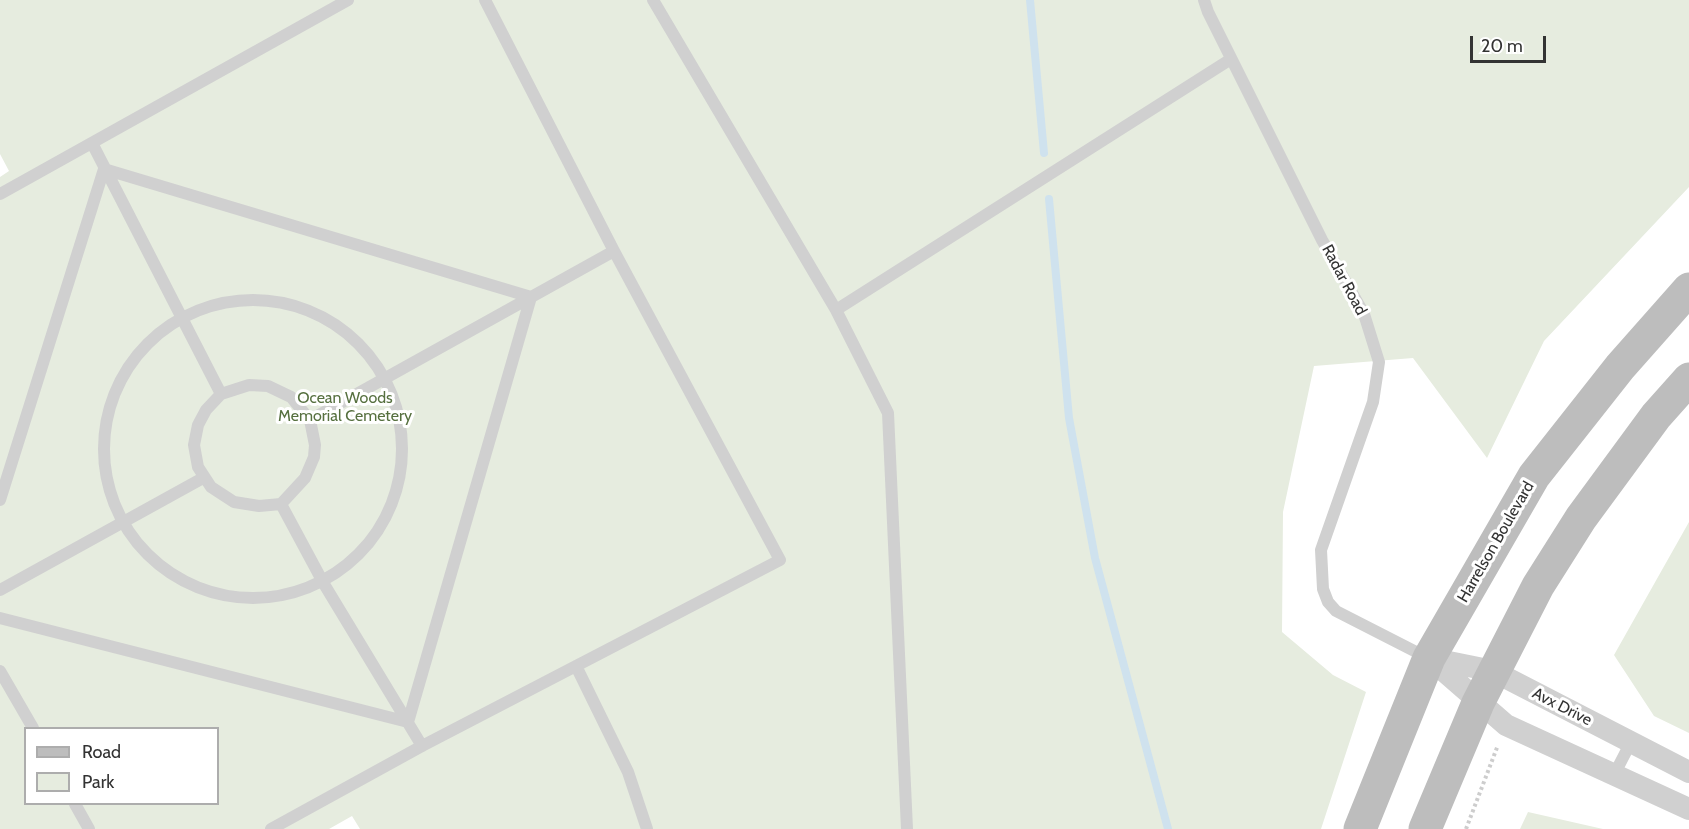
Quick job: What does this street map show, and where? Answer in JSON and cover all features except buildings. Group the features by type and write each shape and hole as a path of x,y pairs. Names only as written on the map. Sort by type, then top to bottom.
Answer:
{"main road":[{"name":"Harrelson Boulevard","path":"1360,829 1385,760 1430,658 1534,476 1620,367 1689,289"},
{"path":"1425,829 1478,703 1538,586 1581,518 1656,416 1689,379"}],"street":[{"name":"Avx Drive","path":"1430,658 1493,671 1689,772"},
{"path":"1430,658 1478,703 1506,725 1615,773 1689,809"}],"lane":[{"path":"0,194 348,0"},
{"path":"271,829 422,746 780,560 614,251 485,0"},
{"path":"652,0 836,310 888,413 907,829"},
{"name":"Radar Road","path":"1204,0 1231,59 1322,240 1364,314 1379,362 1373,402 1321,550 1323,589 1328,602 1336,611 1430,658"},
{"path":"836,310 1231,59"},
{"path":"92,143 221,394"},
{"path":"104,169 531,297"},
{"path":"0,500 104,169"},
{"path":"310,420 614,251"},
{"path":"408,723 531,297"},
{"path":"273,300 325,317 360,344 385,377 397,406 403,442 396,495 372,541 324,584 286,596 240,599 182,581 147,555 123,523 110,490 105,458 108,414 126,371 170,325 182,317 219,303 273,300"},
{"path":"249,385 268,386 291,397 310,420 315,445 314,457 305,478 281,504 259,506 234,502 210,487 203,478 198,467 194,446 198,425 206,410 221,394 249,385"},
{"path":"0,590 203,478"},
{"path":"281,504 324,584 422,746"},
{"path":"0,618 408,723"},
{"path":"576,666 628,772 647,829"},
{"path":"0,671 32,727"},
{"path":"1615,773 1631,742"},
{"path":"76,805 89,829"}],"path":[{"path":"1466,829 1506,725"}],"green space":[{"name":"Ocean Woods Memorial Cemetery","path":"0,0 1689,0 1689,187 1544,341 1487,458 1413,358 1314,366 1283,512 1282,632 1333,675 1366,692 1321,829 360,829 352,816 329,829 0,829 0,177 9,171 0,154"},
{"path":"1689,522 1689,733 1654,716 1614,655"},
{"path":"1528,812 1603,829 1520,829"}],"waterway":[{"path":"1030,0 1044,153"},
{"path":"1049,199 1069,418 1095,558 1168,829"}]}
